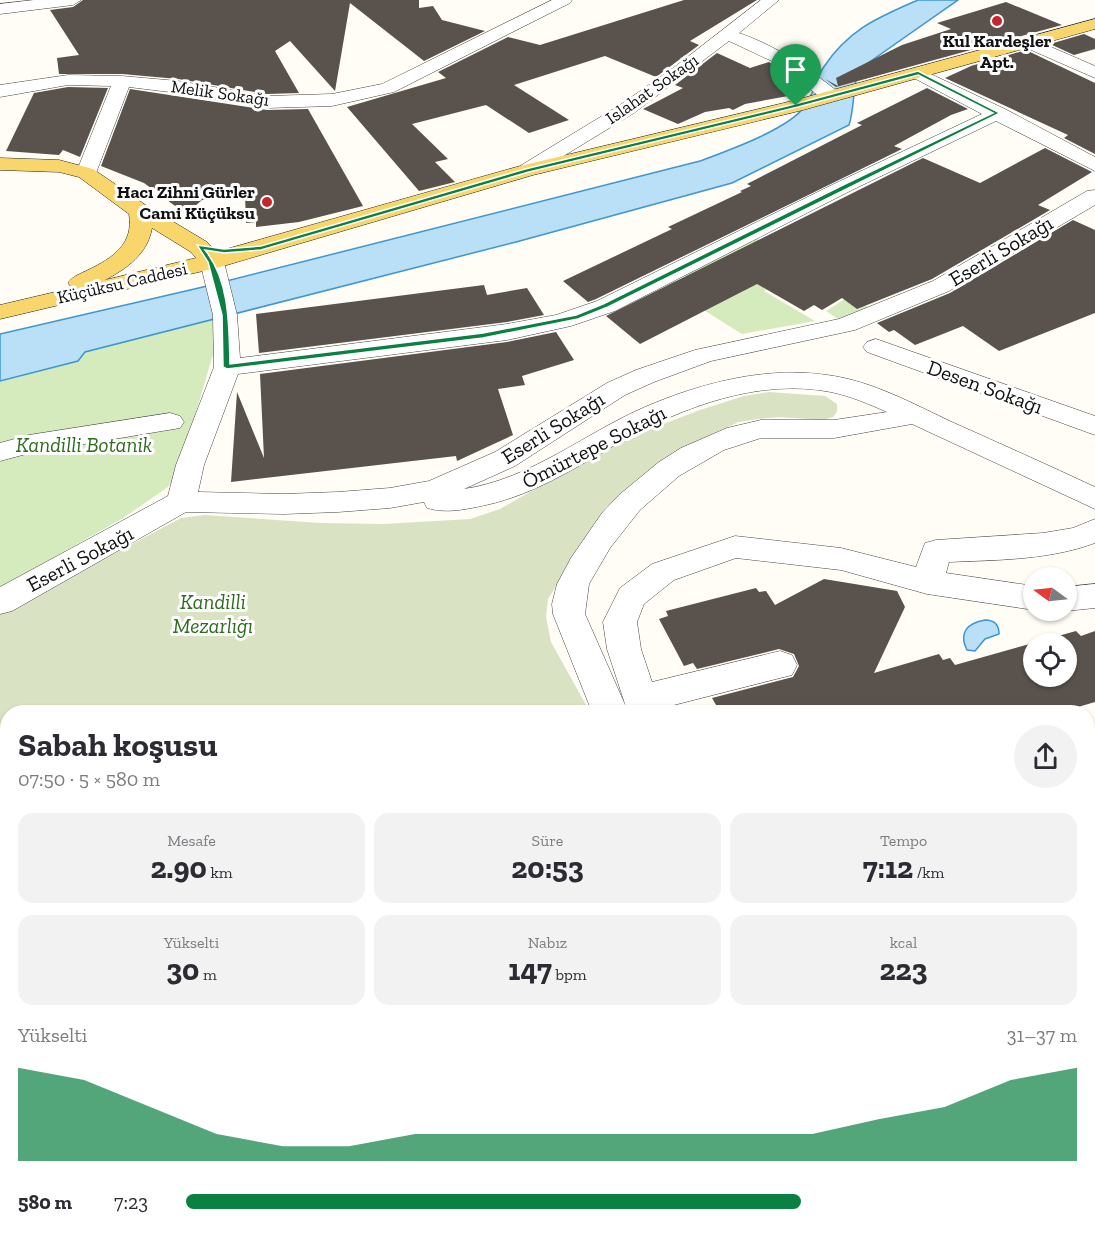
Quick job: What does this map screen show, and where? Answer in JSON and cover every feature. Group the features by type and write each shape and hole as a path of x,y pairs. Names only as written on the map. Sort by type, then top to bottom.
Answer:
{"main road":[{"name":"Küçüksu Caddesi","path":"0,312 209,262 527,170 870,86 1095,24"},
{"path":"0,164 59,166 86,173 209,262"},
{"path":"33,304 106,272 130,252 141,232 139,211"}],"street":[{"path":"0,9 73,0"},
{"name":"Melik Sokağı","path":"0,91 68,80 122,81 178,87 267,102 332,100 388,88 564,0"},
{"name":"Islahat Sokağı","path":"527,170 627,109 678,73 771,0"},
{"path":"726,34 760,46 784,58 831,96"},
{"path":"1028,42 1095,73"},
{"path":"918,73 1095,165"},
{"path":"86,173 122,81"},
{"path":"227,367 483,336 578,317 606,306 845,186 998,113"},
{"name":"Eserli Sokağı","path":"0,602 182,502 284,504 390,498 435,490 506,459 616,389 663,369 704,355 846,325 941,286 1095,196"},
{"path":"182,502 193,454 227,367 225,315 209,262"},
{"name":"Desen Sokağı","path":"876,347 1095,426"},
{"name":"Ömürtepe Sokağı","path":"390,498 452,501 507,489 562,465 636,422 699,398 756,384 810,381 829,383 870,395 1095,499"},
{"path":"607,705 569,614 567,601 586,560 611,522 629,502 686,460 715,443 739,434 787,427 834,429 915,415"},
{"path":"0,452 29,444 170,422"},
{"path":"927,582 936,551 1053,543 1088,536 1095,530"},
{"path":"643,705 624,649 620,622 631,597 663,572 735,547 841,559 927,582 1023,596"},
{"path":"1077,598 1095,596"},
{"path":"646,705 780,664"}],"green space":[{"path":"754,237 813,269 871,309 838,319 826,311 848,297 803,271 764,291 815,321 742,334 691,302 693,300 666,286 674,281 695,291 705,285 684,275"},
{"name":"Kandilli Botanik","path":"215,317 214,351 178,473 168,487 123,518 0,588 0,381 78,361 85,352"},
{"name":"Kandilli Mezarlığı","path":"769,392 825,396 837,404 837,412 833,417 823,420 779,417 739,422 666,460 606,507 548,599 546,617 551,642 586,705 0,705 0,614 181,518 205,515 320,523 383,524 470,519 500,509 619,441 744,396"}],"water":[{"path":"918,0 958,0 861,68 856,80 849,125 732,183 516,242 85,352 78,361 0,381 0,334 203,287 700,161 741,145 772,131 797,115 808,102 823,68 843,43 877,19"},
{"path":"985,620 995,624 999,634 985,639 975,651 967,650 964,644 966,629 974,623"}],"building":[{"path":"83,0 419,0 419,8 433,6 442,20 485,31 424,61 350,3 335,91 290,41 275,51 299,93 267,94 178,79 122,74 59,74 57,58 79,55 50,10 73,7"},
{"path":"684,0 757,0 690,41 699,45 656,77 605,56 514,85 569,120 529,133 486,105 412,124 448,159 435,162 455,182 419,191 347,107 446,78 438,72 508,37 540,45"},
{"path":"1006,2 1062,25 836,87 825,79 838,86 836,78 902,45 951,29 937,23"},
{"path":"1084,34 1095,39 1095,49 1074,55 1050,44"},
{"path":"1026,50 1095,83 1095,154 1064,138 1068,135 945,78 971,66"},
{"path":"717,53 750,68 769,62 810,92 745,104 733,110 729,108 705,112 678,124 643,109 683,88 675,85"},
{"path":"68,87 108,88 80,157 63,150 59,155 6,151 34,93"},
{"path":"927,88 968,109 951,115 894,146 902,149 596,299 588,302 563,281 672,229 668,227 742,192 740,191 751,186 747,184 862,125 857,123"},
{"path":"130,89 267,110 308,109 363,206 299,222 256,227 256,222 246,223 245,195 202,200 186,214 144,183 101,166"},
{"path":"1045,148 1092,172 1038,205 1050,210 932,279 857,309 842,298 822,310 814,305 804,311 757,284 640,344 606,316 923,158 980,183"},
{"path":"1073,220 1095,230 1095,313 999,351 963,326 915,345 894,330 889,332 877,323 950,293"},
{"path":"484,285 487,295 527,288 544,315 507,322 259,353 256,314"},
{"path":"556,332 574,360 522,376 525,385 498,389 513,435 457,461 456,456 231,482 237,392 264,458 260,374 507,342"},
{"path":"824,579 897,591 905,607 874,673 939,654 943,660 950,658 955,665 1023,646 1023,687 1077,687 1077,633 1069,633 1076,631 1081,636 1095,631 1095,702 1085,705 716,705 712,698 793,677 799,666 794,654 779,649 697,669 693,663 684,666 659,619 668,616 666,611 756,588 759,592 766,591 775,605"}],"place":[{"name":"Kul Kardeşler Apt.","path":"997,21"},
{"name":"Hacı Zihni Gürler Cami Küçüksu","path":"267,202"}],"route":[{"path":"918,73 998,113 845,186 606,306 578,317 483,336 227,367 225,315 212,262 199,246 224,251 261,248 527,170 796,106 918,73"}]}
